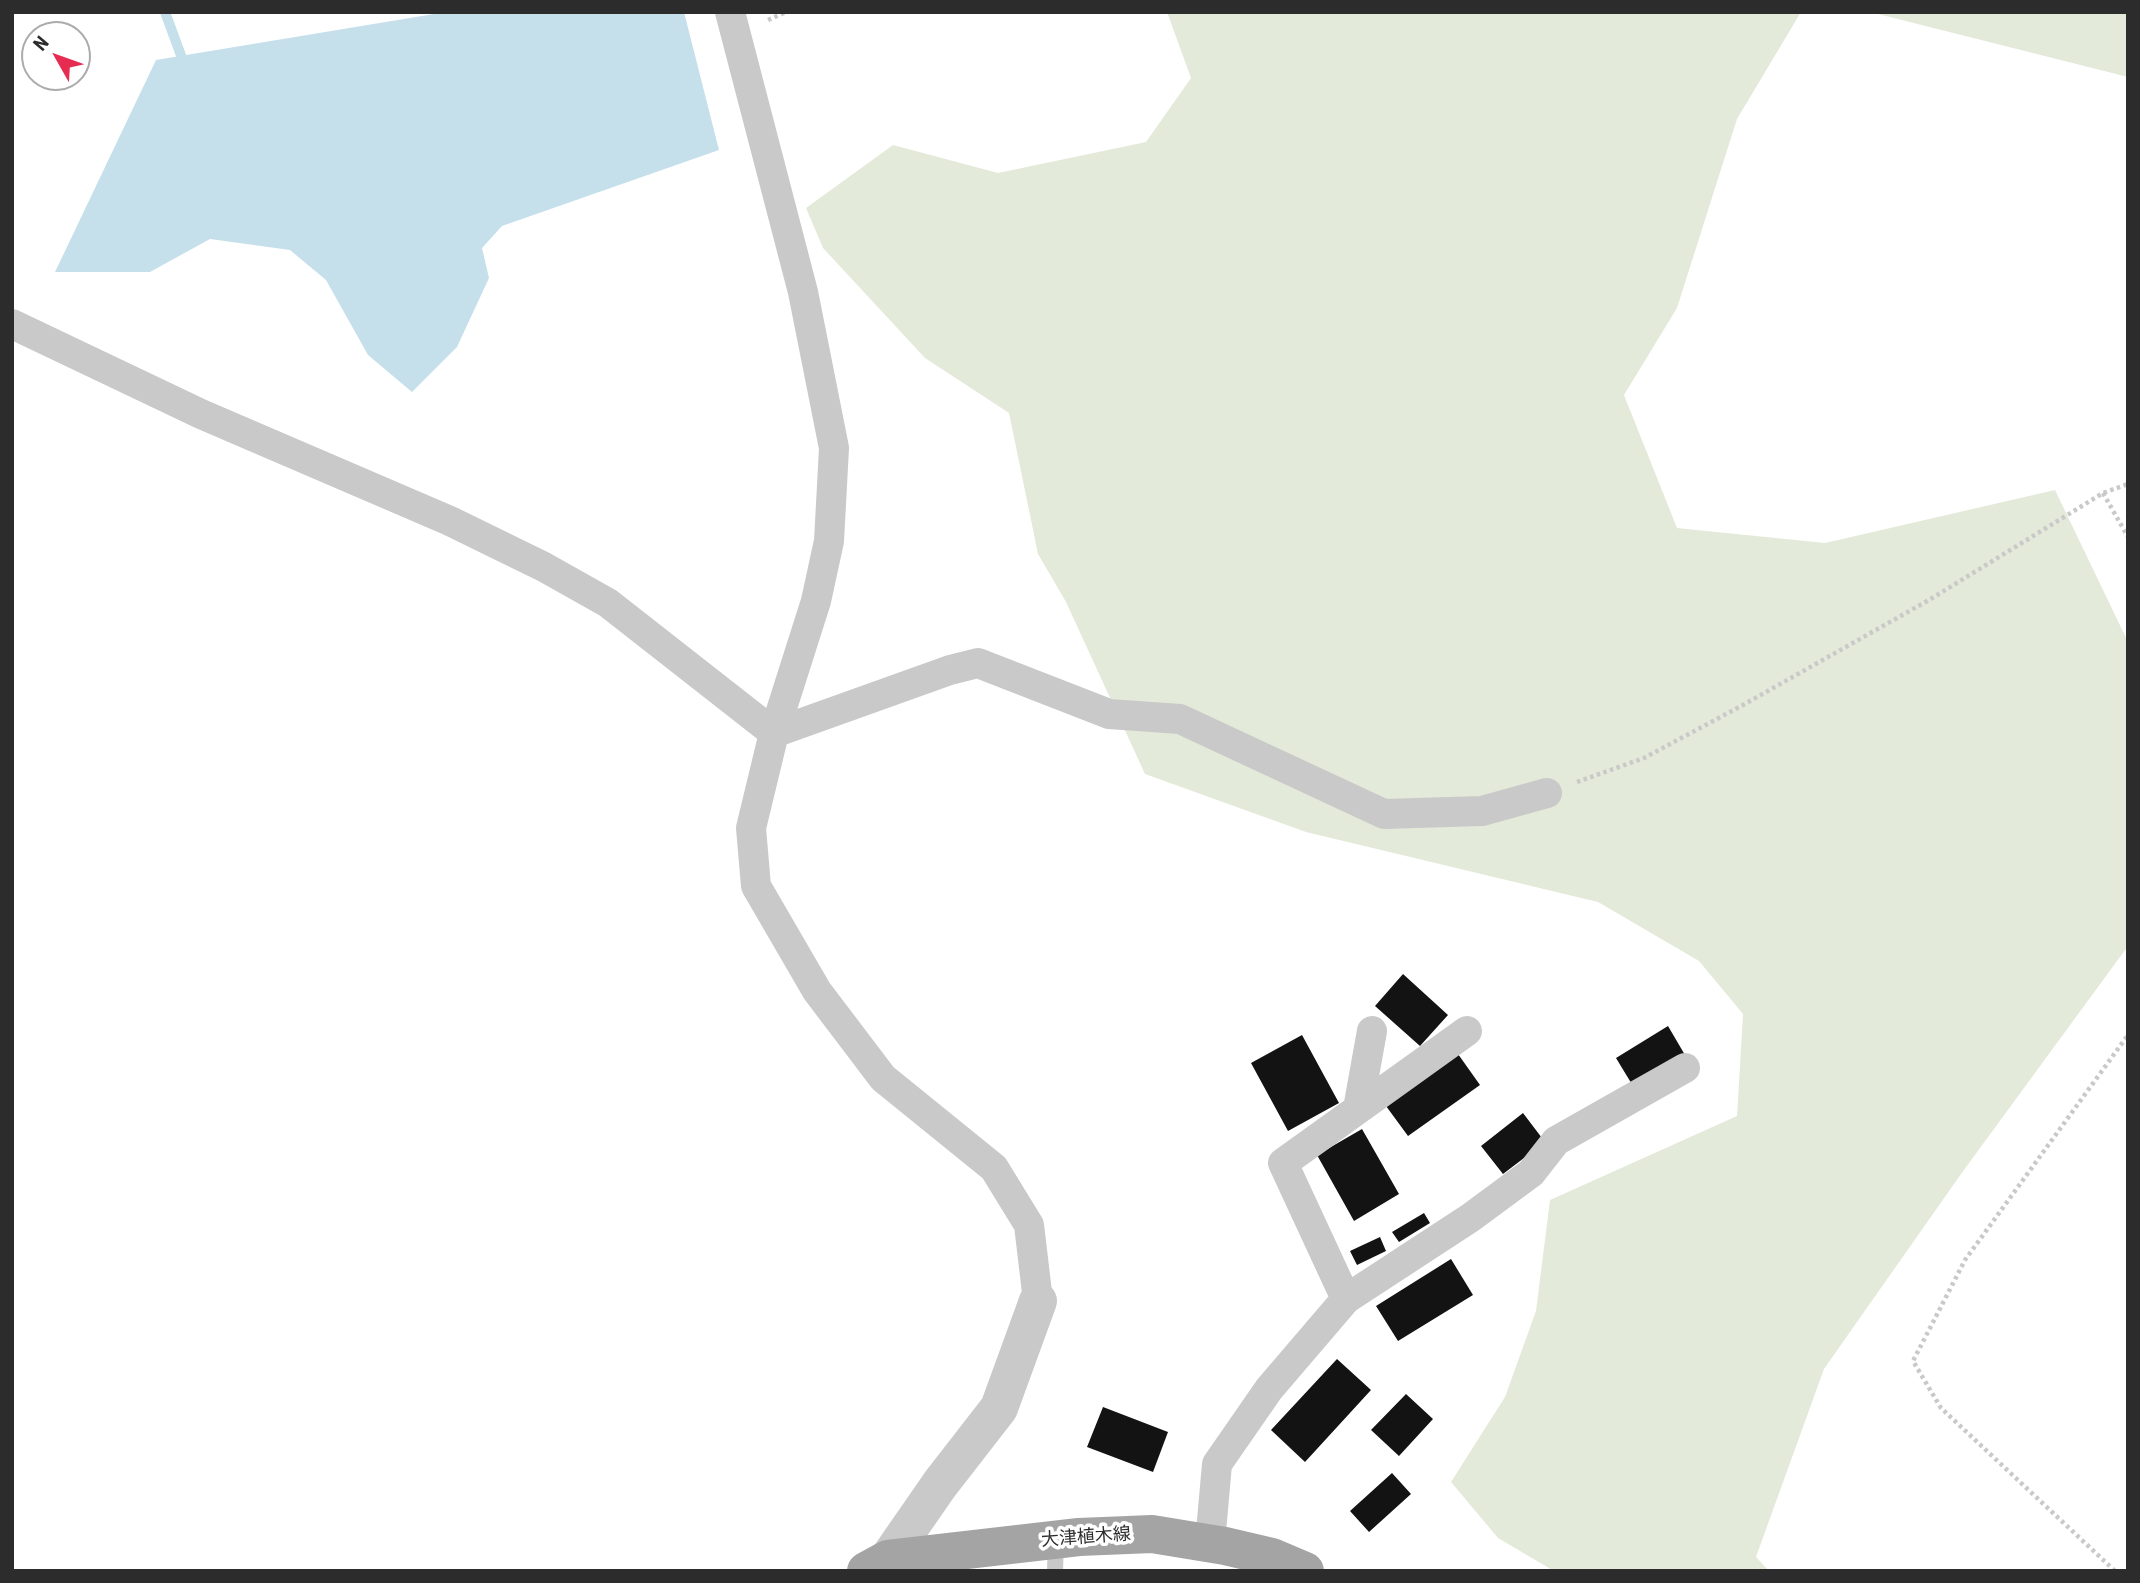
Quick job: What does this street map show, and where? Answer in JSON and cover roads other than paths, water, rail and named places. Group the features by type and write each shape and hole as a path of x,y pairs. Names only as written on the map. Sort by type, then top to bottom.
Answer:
{"main road":[{"name":"大津植木線","path":"877,1565 1056,1555 1152,1534 1272,1557 1305,1571"}],"street":[{"path":"730,12 803,292 834,448 829,541 817,601 774,733 751,828 756,886 817,991 883,1079 994,1168 1029,1225 1038,1301 999,1408 877,1565"},
{"path":"12,324 201,414 450,522 544,567 608,603 774,733"},
{"path":"774,733 950,670 978,663 1109,714 1180,719 1282,764 1384,814 1482,811 1547,793"},
{"path":"1358,1109 1371,1031"},
{"path":"1346,1299 1283,1163 1467,1031"},
{"path":"1210,1543 1217,1464 1269,1389 1346,1299 1531,1173 1556,1141 1685,1068"}],"water":[{"path":"446,12 684,12 719,150 502,226 482,248 489,278 457,347 412,392 368,355 326,280 290,250 210,239 150,272 55,272 156,60"}],"waterway":[{"path":"165,12 186,69"}]}
